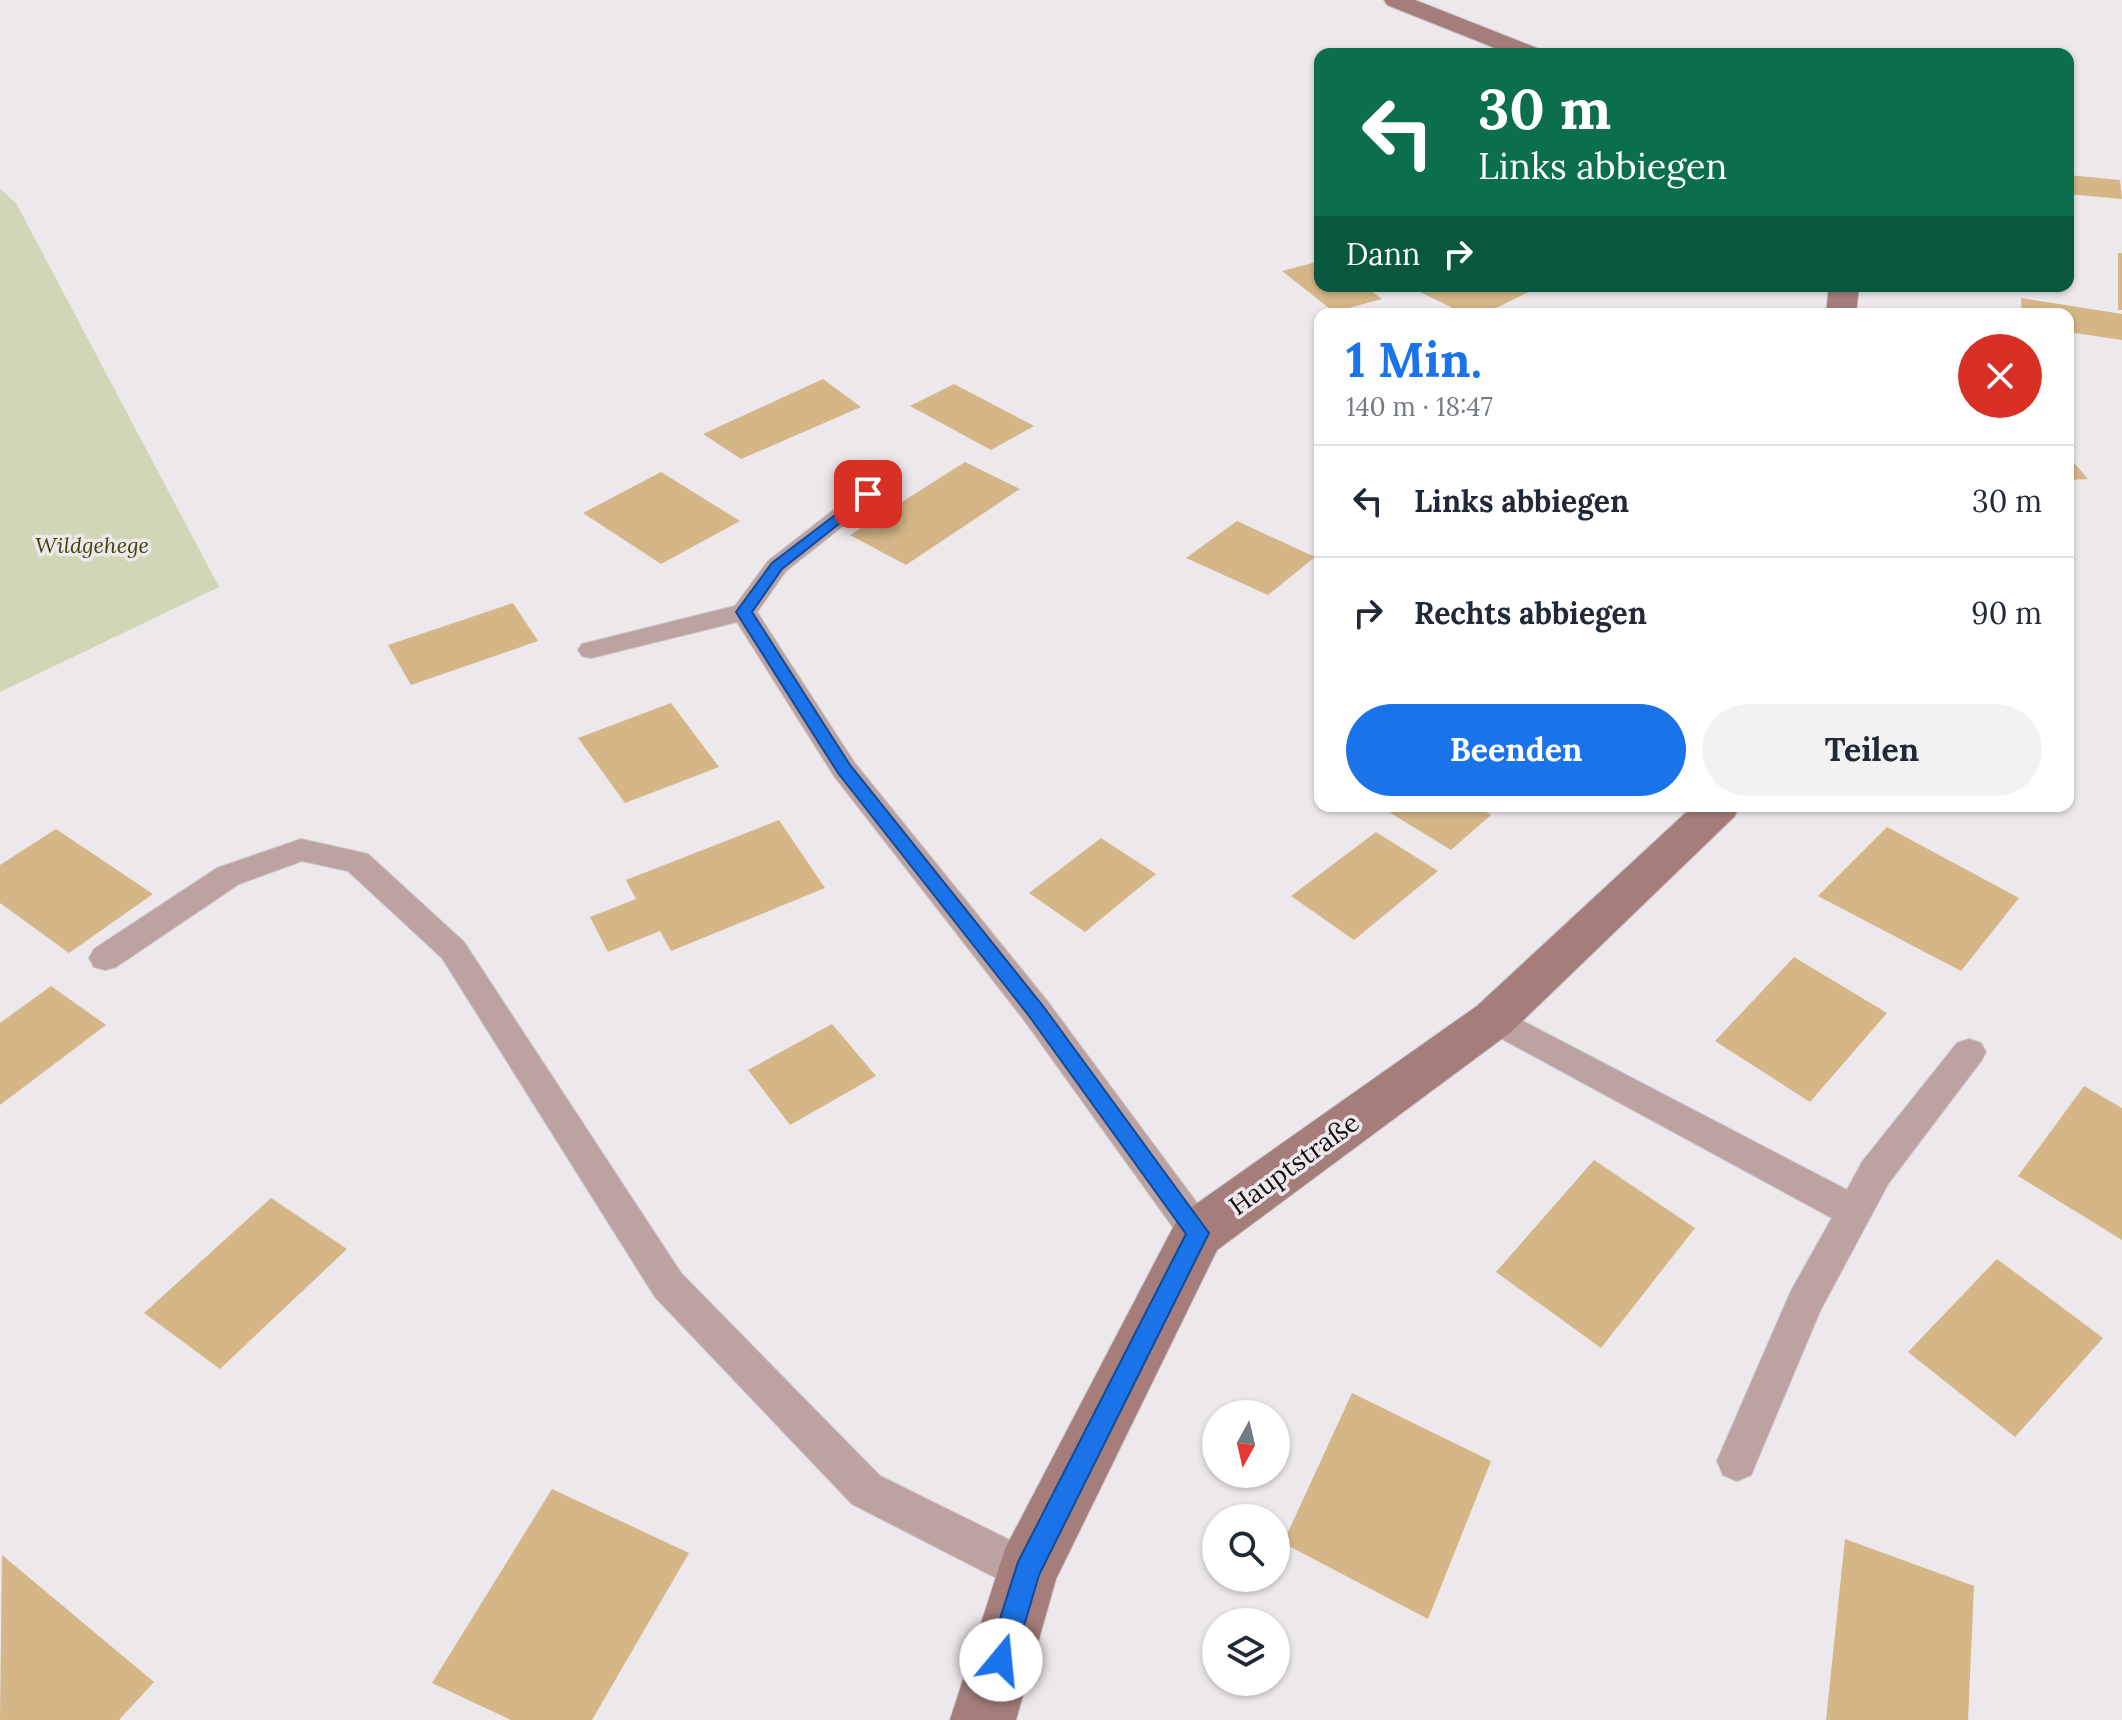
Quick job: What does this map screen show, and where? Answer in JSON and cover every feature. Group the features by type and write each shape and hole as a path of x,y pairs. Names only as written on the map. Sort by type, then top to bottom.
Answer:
{"street":[{"path":"1395,0 1516,48"},
{"name":"Hauptstraße","path":"983,1720 1027,1571 1198,1233 1494,1019 1713,812"}],"lane":[{"path":"591,650 744,612 777,566 888,479"},
{"path":"744,612 844,769 1036,1011 1198,1233"},
{"path":"105,958 228,876 301,850 357,862 453,950 668,1285 866,1490 1027,1571"},
{"path":"1494,1019 1854,1212"},
{"path":"1737,1461 1804,1303 1875,1173 1969,1052"}],"green space":[{"name":"Wildgehege","path":"0,189 16,203 219,587 0,692"}],"building":[{"path":"2074,176 2120,180 2122,199 2074,195"},
{"path":"2118,253 2122,253 2122,310 2118,310"},
{"path":"1314,263 1314,292 1373,292 1382,299 1349,308 1329,308 1282,271"},
{"path":"1420,292 1529,292 1496,308 1453,308"},
{"path":"2021,298 2122,314 2122,340 2074,333 2074,308 2022,308"},
{"path":"823,379 861,407 741,459 703,434"},
{"path":"954,384 1034,426 991,450 910,406"},
{"path":"965,462 1020,489 906,565 850,535"},
{"path":"2074,463 2088,479 2074,480"},
{"path":"661,472 740,521 661,564 583,513"},
{"path":"1237,521 1314,557 1268,595 1186,558"},
{"path":"513,603 538,641 411,685 388,645"},
{"path":"671,703 719,767 625,803 578,738"},
{"path":"1389,812 1486,812 1491,815 1451,850"},
{"path":"779,820 825,888 671,951 660,931 608,952 590,917 636,899 626,880"},
{"path":"1887,827 2019,898 1961,971 1818,896"},
{"path":"56,829 153,894 69,953 0,903 0,865"},
{"path":"1376,832 1438,871 1354,940 1291,896"},
{"path":"1101,838 1156,874 1085,932 1029,893"},
{"path":"1794,957 1887,1013 1810,1102 1715,1041"},
{"path":"51,986 106,1025 0,1105 0,1023"},
{"path":"832,1024 876,1076 790,1125 748,1070"},
{"path":"2084,1086 2122,1108 2122,1240 2018,1176"},
{"path":"1594,1160 1695,1228 1601,1348 1496,1272"},
{"path":"271,1198 347,1249 220,1369 144,1313"},
{"path":"1997,1259 2103,1338 2015,1437 1908,1352"},
{"path":"1352,1393 1491,1461 1428,1619 1290,1547 1290,1528"},
{"path":"552,1489 689,1553 592,1720 511,1720 432,1683"},
{"path":"1845,1539 1974,1586 1968,1720 1826,1720"},
{"path":"2,1555 154,1682 119,1720 0,1720"}],"route":[{"path":"868,494 777,566 744,612 844,769 1036,1011 1198,1233 1027,1571 1001,1660"}]}
